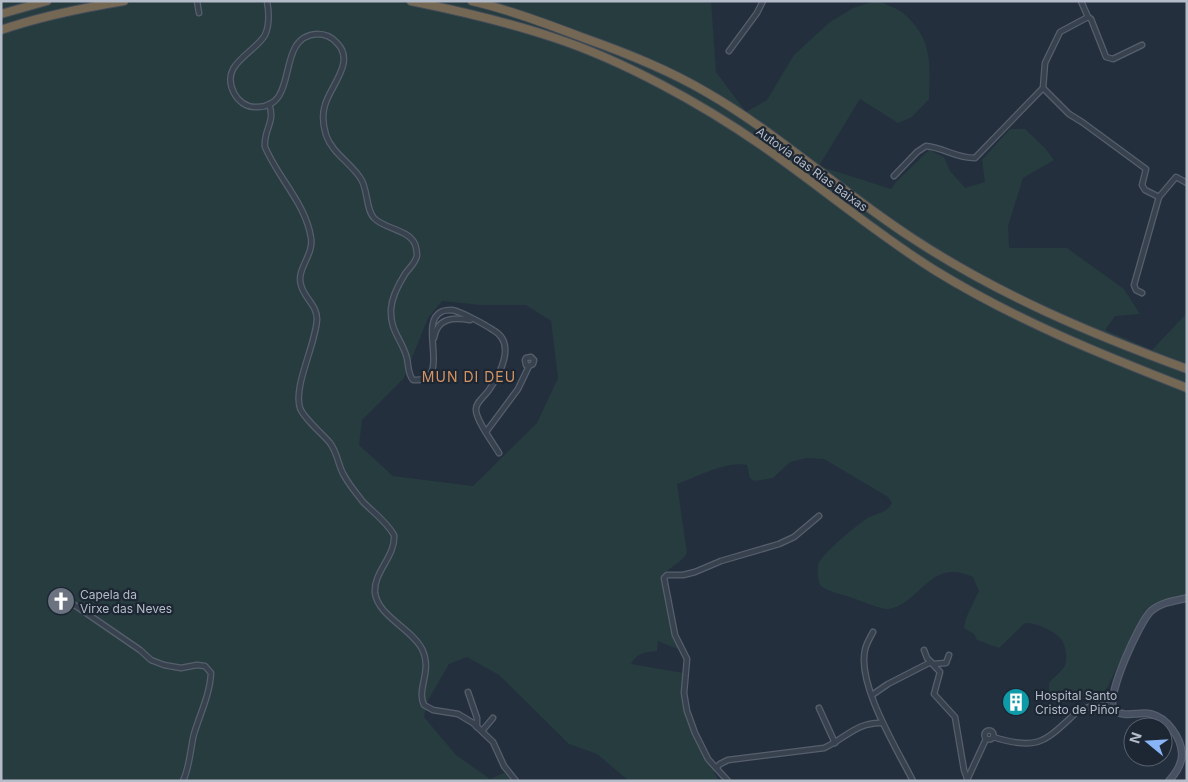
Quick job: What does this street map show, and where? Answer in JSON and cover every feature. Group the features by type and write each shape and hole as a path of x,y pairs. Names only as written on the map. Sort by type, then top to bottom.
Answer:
{"highway":[{"path":"1,14 47,1"},
{"path":"1,30 27,21 92,6 124,1"},
{"name":"Autovía das Rías Baixas","path":"410,1 494,19 557,39 620,65 722,119 762,146 877,231 975,294 1058,336 1187,388"},
{"name":"Autovía das Rías Baixas","path":"472,1 521,14 648,62 707,92 761,127 871,211 912,239 999,290 1091,333 1187,369"},
{"path":"490,1 521,14"}],"street":[{"path":"198,1 199,14"},
{"path":"267,1 269,20 266,33 240,59 232,73 231,80 235,95 244,104 256,108 269,104 281,93 291,55 300,41 308,36 320,34 338,43 342,51 343,66 325,105 323,119 327,138 338,154 362,181 372,216 410,238 416,250 416,260 396,289 391,308 392,327 407,356 409,374 413,380 421,379 431,371 434,362 432,325 434,318 439,313 450,310 462,313 497,332 504,340 505,355 498,376 476,406 476,412 481,424 499,453"},
{"path":"729,51 757,13 763,1"},
{"path":"1081,1 1088,17 1091,19 1106,57 1113,59 1142,45"},
{"path":"894,176 917,152 926,146 935,147 961,158 976,158 1043,88 1045,62 1060,32 1088,17"},
{"path":"1043,88 1068,114 1082,122 1146,169 1142,185 1145,190 1159,197"},
{"path":"269,104 272,117 264,138 266,147 298,203 312,239 311,249 300,275 300,280 302,288 314,307 317,318 300,391 300,408 332,445 344,476 363,502 390,528 394,535 393,543 378,576 375,593 383,608 416,640 422,650 426,666 422,696 424,705 433,710 458,714 482,731 493,742 504,766 516,781"},
{"path":"1142,293 1136,290 1134,285 1159,197 1176,177 1187,183"},
{"path":"439,313 439,318 444,321"},
{"path":"433,347 436,330 444,321 452,318 473,320"},
{"path":"486,432 518,389 529,366"},
{"path":"481,424 494,421"},
{"path":"728,781 708,759 687,711 684,693 688,660 675,635 664,578 667,575 683,575 696,572 721,561 779,544 794,537 819,516"},
{"path":"1169,781 1178,770 1182,755 1178,740 1170,726 1165,721 1150,714 1119,713 1112,705 1118,678 1144,619 1157,607 1187,598"},
{"path":"73,604 140,650 151,660 181,668 197,665 205,666 211,673 210,685 194,737 190,762 183,781"},
{"path":"873,632 866,646 864,656 872,695 882,723 913,781"},
{"path":"924,650 927,658 939,670 940,674 934,693 956,719 964,773 967,780"},
{"path":"872,695 888,684 932,663 946,663 949,655"},
{"path":"468,692 477,720 477,727"},
{"path":"986,739 991,740 993,737 1035,743 1052,736 1084,708 1112,705"},
{"path":"819,708 835,743"},
{"path":"482,731 493,718"},
{"path":"716,768 728,760 823,748 835,743 850,732 871,723 882,723"},
{"path":"967,780 986,739 984,735 988,730 992,732 993,737"}],"green space":[{"path":"1,1 711,1 716,72 746,112 767,100 794,55 830,22 853,8 879,1 903,13 920,32 928,52 930,74 929,99 912,117 898,123 860,99 819,166 891,189 929,150 944,157 950,171 965,188 985,182 982,160 1010,129 1025,129 1045,148 1054,160 1023,178 1008,226 1009,248 1067,248 1124,289 1140,314 1115,316 1105,330 1152,350 1187,313 1187,594 1154,603 1144,612 1106,690 1098,697 1063,703 1053,698 1049,691 1049,683 1064,668 1066,656 1062,641 1050,630 1025,623 999,648 977,640 974,634 964,628 966,618 979,591 973,577 958,572 946,573 927,583 910,599 889,609 835,593 820,585 818,565 825,554 861,523 884,511 892,503 888,497 824,459 807,458 790,462 773,478 754,481 750,478 747,465 739,464 721,467 677,484 687,553 682,560 661,578 678,649 658,641 657,651 636,657 631,664 684,673 682,693 686,714 696,738 719,781 629,781 597,754 569,744 499,675 467,657 449,664 427,702 424,717 456,755 490,779 504,773 512,781 1,781","holes":["442,301 481,305 526,305 551,321 558,378 537,423 473,486 393,476 359,445 362,420 404,378 428,318"]}],"place":[{"name":"Capela da Virxe das Neves","path":"61,601"},
{"name":"Hospital Santo Cristo de Piñor","path":"1016,702"}],"district":[{"name":"MUN DI DEU","path":"469,376"}]}
